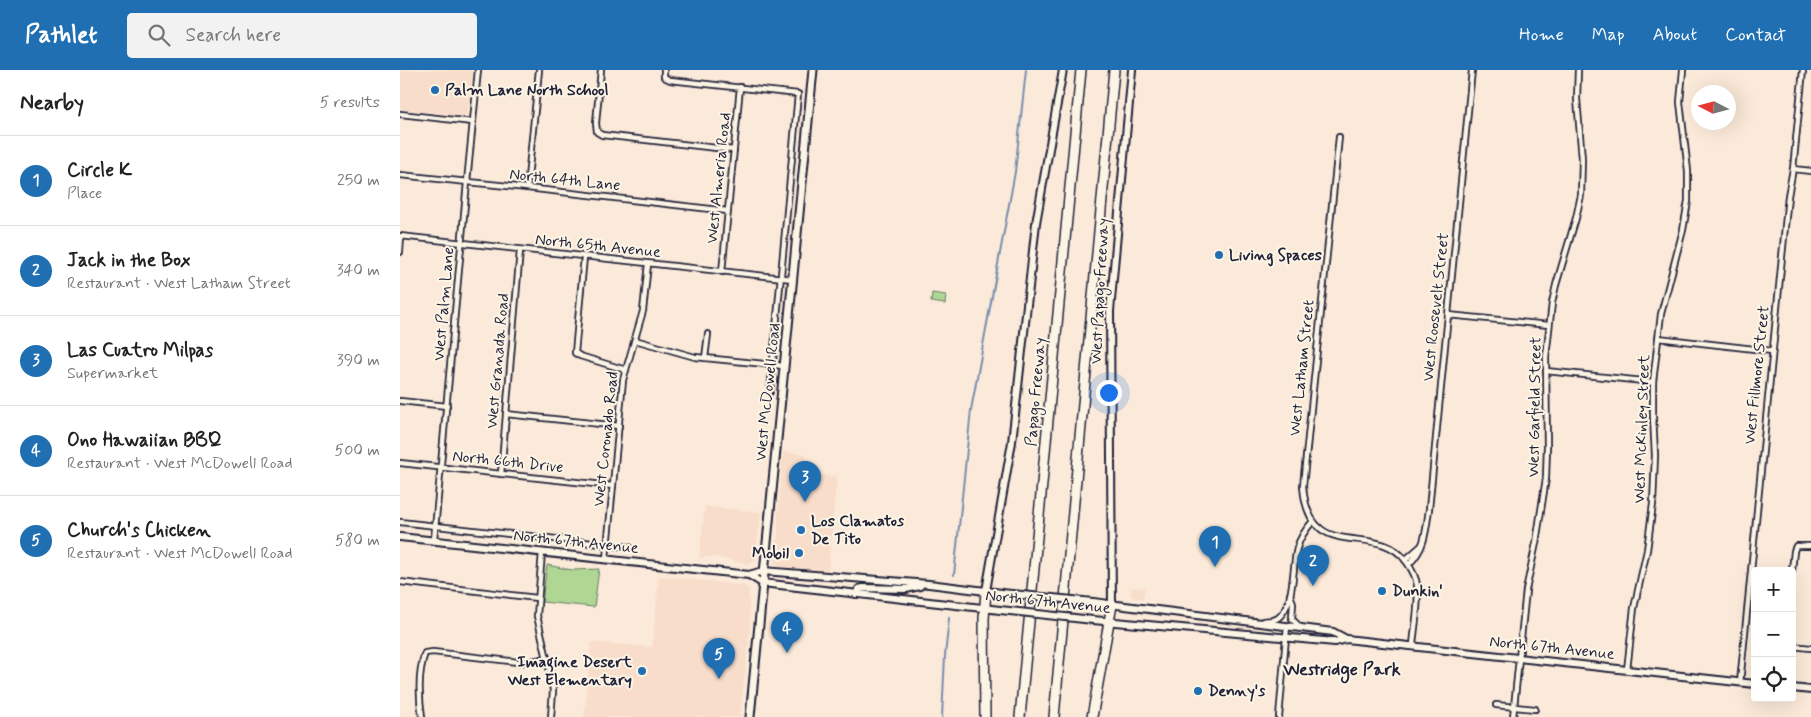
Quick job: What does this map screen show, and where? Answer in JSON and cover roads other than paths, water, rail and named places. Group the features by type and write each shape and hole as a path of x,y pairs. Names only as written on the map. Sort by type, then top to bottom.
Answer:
{"highway":[{"name":"Papago Freeway","path":"1020,717 1081,70"},
{"path":"1054,717 1114,70"},
{"path":"985,717 984,609 986,591"},
{"path":"1092,717 1112,605"}],"main road":[{"name":"West McDowell Road","path":"750,717 814,70"},
{"path":"986,591 1012,442 1036,223 1063,70"},
{"name":"West Papago Freeway","path":"1112,605 1110,311 1132,70"},
{"name":"North 67th Avenue","path":"400,536 749,575 763,571 929,584 1288,626 1333,632 1346,639"},
{"name":"North 67th Avenue","path":"749,575 762,583 928,603 1286,638 1335,642 1346,639 1751,683"},
{"path":"856,594 859,589 863,588 906,589 929,584"},
{"path":"1796,688 1811,690"}],"street":[{"name":"West Palm Lane","path":"434,540 462,244 466,182 478,70"},
{"path":"528,188 539,70"},
{"path":"601,70 596,123 598,132 602,135 734,150"},
{"path":"664,70 664,77 670,80 740,87"},
{"name":"West Roosevelt Street","path":"1407,562 1419,553 1427,527 1472,70"},
{"name":"West Garfield Street","path":"1513,717 1526,590 1536,543 1546,478 1546,371 1549,325 1556,285 1581,195 1582,164 1577,100 1578,70"},
{"name":"West McKinley Street","path":"1627,670 1634,608 1647,550 1654,489 1654,382 1658,338 1664,302 1683,230 1688,201 1688,172 1680,102 1683,70"},
{"name":"West Fillmore Street","path":"1740,682 1772,351 1803,70"},
{"name":"West McDowell Road","path":"740,87 798,94 770,392"},
{"name":"West Almeria Road","path":"722,272 740,87"},
{"path":"400,114 473,122"},
{"name":"West Latham Street","path":"1313,521 1304,498 1303,486 1339,137"},
{"path":"1793,169 1811,171"},
{"name":"North 64th Lane","path":"400,175 728,211"},
{"path":"400,252 401,237"},
{"name":"North 65th Avenue","path":"401,237 793,279"},
{"name":"West Granada Road","path":"501,474 520,250"},
{"path":"584,257 576,353 580,356 626,370"},
{"name":"West Coronado Road","path":"606,559 623,380 643,311 648,264"},
{"path":"1448,315 1549,325"},
{"path":"706,358 708,334"},
{"path":"1658,338 1772,351"},
{"path":"635,340 686,355 784,366"},
{"path":"1546,371 1654,382"},
{"path":"400,401 447,406"},
{"path":"506,414 619,426"},
{"name":"North 66th Drive","path":"400,464 613,486"},
{"path":"1250,621 1276,619 1283,612 1290,595 1297,548 1303,533 1313,521 1326,532 1339,538 1386,545 1398,552 1407,562 1414,576 1418,592 1413,646"},
{"name":"North 67th Avenue","path":"400,522 629,547"},
{"path":"1792,567 1796,546 1811,546"},
{"path":"542,552 537,598 538,624 553,691 551,717"},
{"path":"400,582 537,598"},
{"path":"1290,595 1293,604 1292,619 1300,628"},
{"path":"1279,717 1288,626"},
{"path":"1796,646 1811,648"},
{"path":"422,717 421,678 422,662 425,653 432,652 518,662 547,658"},
{"path":"1496,705 1535,709"}],"waterway":[{"path":"954,575 971,410 1015,172 1026,70"},
{"path":"942,717 949,618"}],"place":[{"name":"Palm Lane North School","path":"435,90"},
{"name":"Living Spaces","path":"1219,255"},
{"name":"Las Cuatro Milpas","path":"805,502"},
{"name":"Los Clamatos De Tito","path":"801,530"},
{"name":"Mobil","path":"799,553"},
{"name":"Circle K","path":"1215,567"},
{"name":"Jack in the Box","path":"1313,586"},
{"name":"Dunkin'","path":"1382,591"},
{"name":"Ono Hawaiian BBQ","path":"787,653"},
{"name":"Imagine Desert West Elementary","path":"642,671"},
{"name":"Church's Chicken","path":"719,679"},
{"name":"Denny's","path":"1198,691"}],"district":[{"name":"Westridge Park","path":"1342,670"}]}
